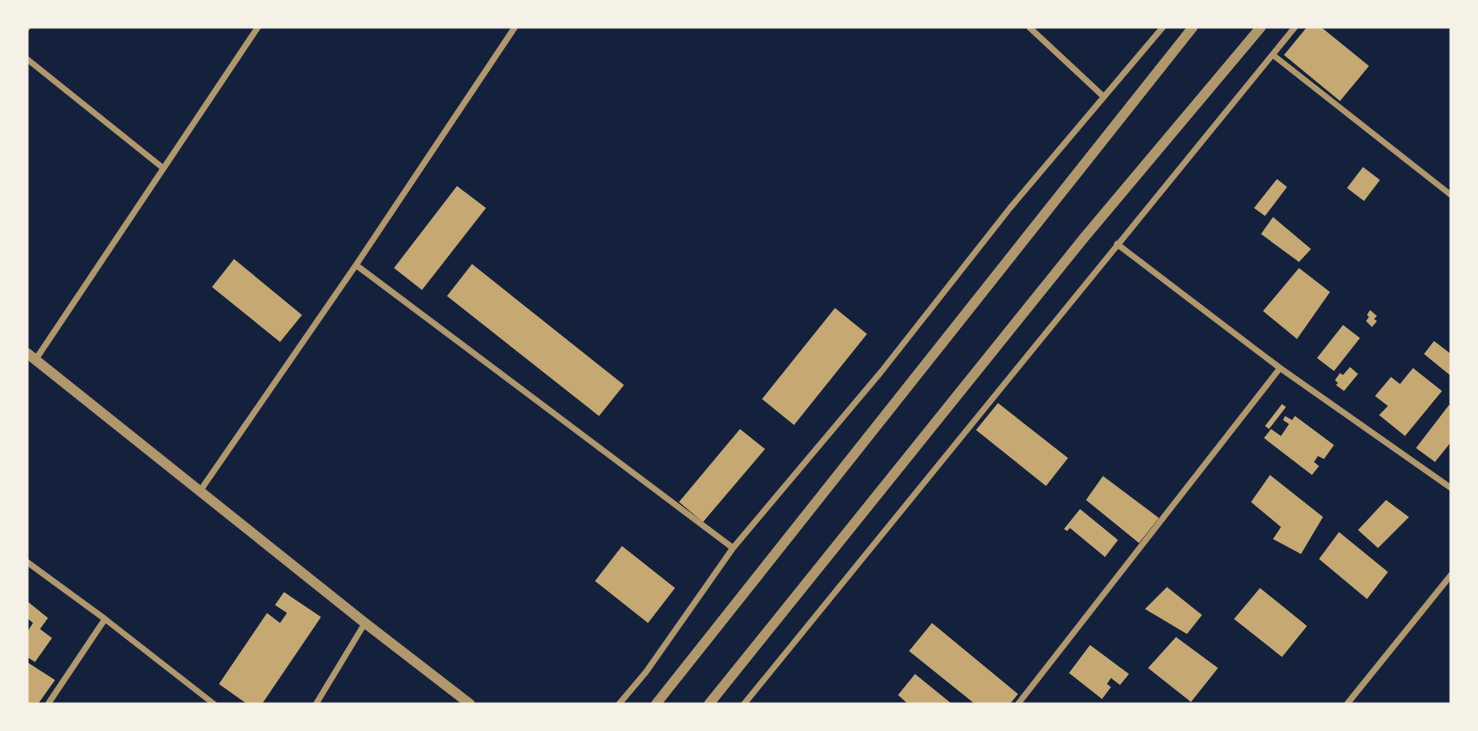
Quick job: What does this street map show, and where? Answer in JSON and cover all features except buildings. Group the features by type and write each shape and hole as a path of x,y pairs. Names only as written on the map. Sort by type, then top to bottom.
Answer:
{"street":[{"path":"258,27 163,168 31,356 470,704"},
{"path":"200,491 356,265 515,27"},
{"path":"1029,27 1104,97"},
{"path":"619,704 646,672 733,548 881,372 1010,208 1163,27"},
{"path":"657,704 1193,27"},
{"path":"709,704 1083,239 1261,27"},
{"path":"744,704 1295,27"},
{"path":"1273,55 1451,195"},
{"path":"27,59 163,168"},
{"path":"1445,190 1451,183"},
{"path":"1117,244 1280,368 1451,488"},
{"path":"356,265 733,548"},
{"path":"1018,704 1280,368"},
{"path":"27,562 214,704"},
{"path":"1347,704 1451,575"},
{"path":"48,704 105,619"},
{"path":"316,704 365,622"}]}
